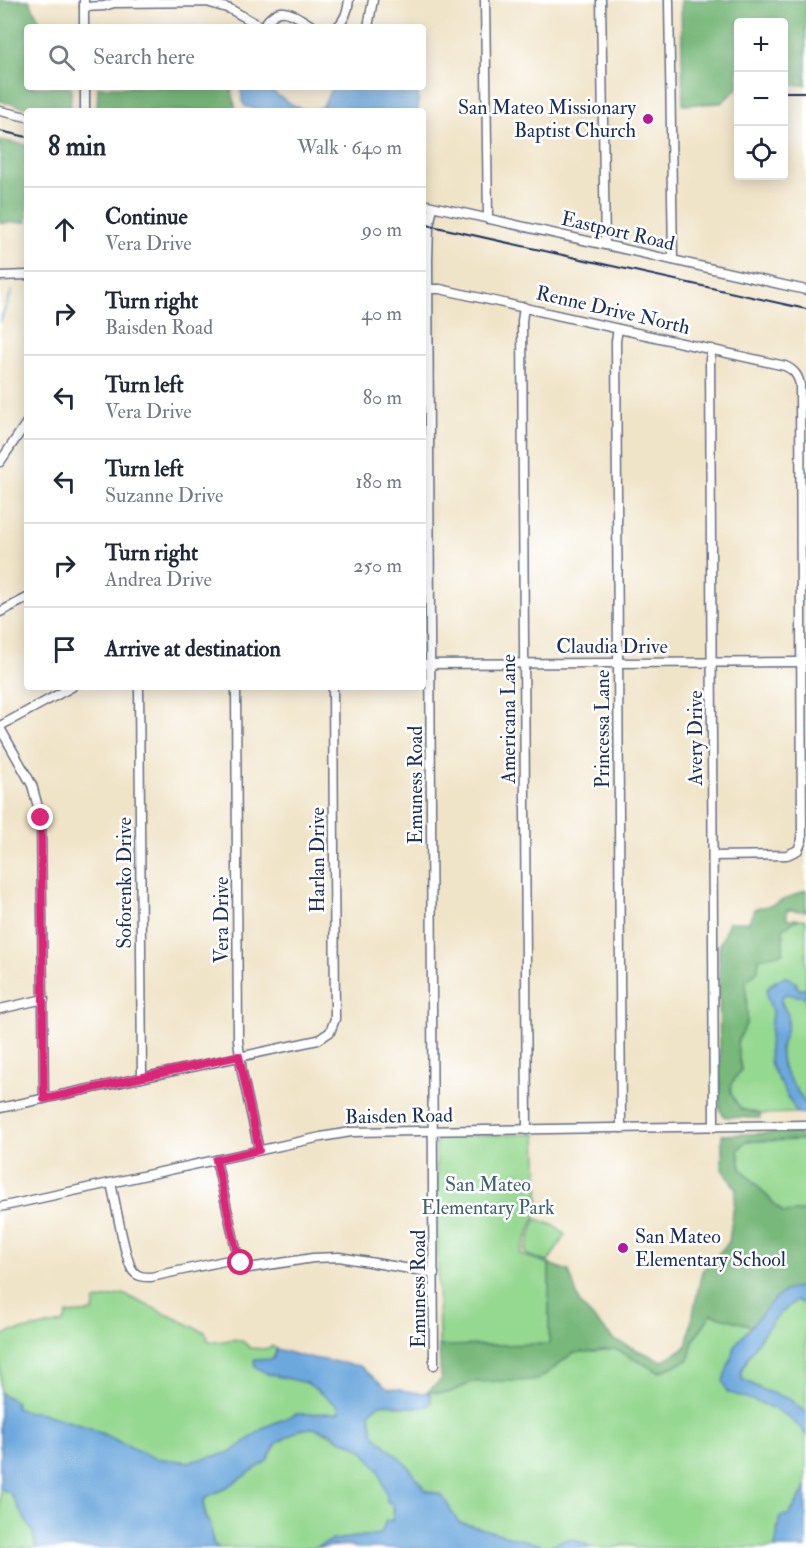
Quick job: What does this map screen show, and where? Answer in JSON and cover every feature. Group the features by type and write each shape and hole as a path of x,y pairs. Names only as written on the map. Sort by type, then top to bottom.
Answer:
{"street":[{"path":"340,24 344,20 349,0"},
{"path":"369,24 373,0"},
{"path":"485,0 488,219"},
{"path":"601,0 605,245"},
{"path":"669,0 673,260"},
{"path":"84,24 84,3 122,9 139,2 212,1 258,24"},
{"path":"265,24 270,15 280,12 290,13 309,24"},
{"path":"85,90 85,108"},
{"path":"0,111 24,116"},
{"name":"Eastport Road","path":"426,205 806,290"},
{"name":"Emuness Road","path":"426,252 433,207"},
{"name":"Emuness Road","path":"426,273 428,289 427,664 435,1273 434,1365"},
{"path":"0,276 24,275"},
{"name":"Renne Drive North","path":"428,289 440,289 790,368 798,377 800,385 802,662"},
{"name":"Americana Lane","path":"524,308 522,321 527,1130"},
{"name":"Princessa Lane","path":"618,329 616,341 621,1128"},
{"name":"Avery Drive","path":"712,349 710,359 714,1127"},
{"path":"0,462 24,426"},
{"path":"0,612 24,600"},
{"path":"713,856 781,856 798,850 803,835 802,662"},
{"name":"Claudia Drive","path":"427,664 802,662"},
{"path":"44,1099 41,818 32,785 0,727 67,690"},
{"name":"Soforenko Drive","path":"139,690 141,1078"},
{"name":"Vera Drive","path":"236,690 239,1056 259,1150"},
{"name":"Harlan Drive","path":"239,1056 318,1040 330,1032 335,1019 333,690"},
{"path":"0,1009 44,999"},
{"path":"0,1108 239,1056"},
{"name":"Baisden Road","path":"0,1208 259,1150 351,1132 806,1125"},
{"path":"216,1160 238,1258 244,1266 255,1269 295,1260 339,1257 435,1273"},
{"path":"111,1183 129,1262 137,1275 144,1278 151,1277 238,1258"}],"green space":[{"path":"0,0 29,0 41,24 24,24 24,90 71,90 70,108 28,108 0,101"},
{"path":"681,0 806,0 806,85 788,85 788,18 734,18 734,92 721,103 683,105"},
{"path":"98,90 232,90 235,108 97,108"},
{"path":"0,140 24,144 24,222 0,223"},
{"path":"806,890 806,911 787,910 787,919 799,919 783,928 783,953 759,958 758,970 746,981 747,1022 737,1043 741,1070 730,1090 741,1109 760,1114 760,1118 725,1117 720,1110 719,947 729,922 749,922 754,909 772,905"},
{"path":"799,919 806,920 806,987 801,990 788,977 781,978 769,985 767,997 772,1011 769,1049 771,1066 797,1113 760,1114 741,1109 730,1090 741,1070 737,1043 747,1022 746,980 758,970 759,958 783,927"},
{"path":"786,994 806,997 806,1105 788,1080 781,1058 781,1047 788,1019 781,997"},
{"path":"795,1132 806,1140 746,1141 738,1150 741,1169 783,1213 806,1211 806,1285 785,1291 772,1302 752,1326 711,1314 693,1341 689,1360 659,1372 615,1349 573,1353 538,1380 473,1382 448,1393 427,1392 441,1380 439,1346 549,1344 549,1264 569,1271 580,1304 614,1340 663,1361 686,1347 702,1271 729,1242 736,1189 722,1169 722,1135"},
{"name":"San Mateo Elementary Park","path":"536,1134 539,1207 520,1254 549,1264 549,1344 439,1346 436,1136"},
{"path":"806,1140 806,1211 783,1213 741,1168 738,1150 746,1141"},
{"path":"536,1219 555,1226 565,1235 548,1262 529,1256 525,1251"},
{"path":"123,1294 205,1332 209,1341 236,1339 250,1348 265,1349 272,1346 277,1349 268,1374 307,1383 339,1407 339,1413 296,1414 265,1427 232,1452 189,1462 154,1458 90,1428 38,1412 15,1408 16,1402 0,1393 0,1337 11,1332 63,1323 67,1314 93,1312 95,1301"},
{"path":"796,1301 806,1304 806,1413 789,1399 765,1391 742,1379 741,1372 764,1333 778,1316"},
{"path":"711,1314 752,1326 736,1344 727,1392 781,1412 799,1426 806,1435 806,1487 790,1514 777,1527 776,1548 636,1548 629,1544 615,1548 593,1548 579,1541 548,1547 458,1522 442,1495 425,1490 408,1466 373,1434 370,1413 379,1405 407,1407 431,1396 427,1392 448,1393 473,1382 538,1380 573,1353 615,1349 659,1372 689,1360 693,1341"},
{"path":"313,1428 359,1448 377,1468 385,1485 387,1502 391,1503 393,1508 392,1520 382,1534 334,1540 312,1548 219,1548 213,1543 203,1502 208,1496 224,1489 265,1462 277,1443 301,1429"},
{"path":"0,1488 10,1493 33,1533 36,1548 0,1548"}],"water":[{"path":"241,90 268,90 300,108 251,108 245,106"},
{"path":"331,90 418,90 418,108 320,108"},
{"path":"788,977 797,983 795,985 801,990 806,987 806,997 786,994 781,997 781,1003 788,1015 780,1049 782,1067 806,1105 806,1114 797,1113 771,1066 769,1049 772,1011 767,989 781,978"},
{"path":"803,1286 806,1288 806,1304 796,1301 778,1316 757,1342 741,1372 742,1379 765,1391 789,1399 806,1413 806,1435 799,1426 781,1412 727,1392 723,1381 736,1344 772,1302 785,1291"},
{"path":"277,1349 301,1356 360,1366 387,1388 427,1392 431,1396 431,1403 426,1407 386,1403 375,1408 370,1413 373,1434 408,1466 425,1490 442,1495 458,1522 548,1547 570,1539 593,1548 357,1548 347,1545 312,1548 334,1540 381,1534 386,1520 392,1521 394,1509 391,1503 387,1502 379,1471 365,1453 352,1443 340,1440 329,1432 313,1428 301,1429 277,1443 266,1462 224,1489 208,1496 203,1502 206,1520 211,1524 213,1543 219,1548 36,1548 33,1533 10,1493 0,1488 0,1393 16,1402 15,1408 38,1412 90,1428 154,1458 189,1462 232,1452 265,1427 296,1414 339,1413 339,1407 307,1383 268,1374 255,1367 254,1360 273,1359"},
{"path":"806,1487 806,1548 776,1548 780,1517 790,1514"}],"waterway":[{"path":"0,322 12,291"}],"railway":[{"path":"788,92 806,92"},
{"path":"0,131 24,136"},
{"path":"426,225 806,309"}],"place":[{"name":"San Mateo Missionary Baptist Church","path":"648,119"},
{"name":"San Mateo Elementary School","path":"623,1248"}],"route":[{"path":"41,818 43,834 44,1099 239,1056 259,1150 216,1160 241,1263"}]}
